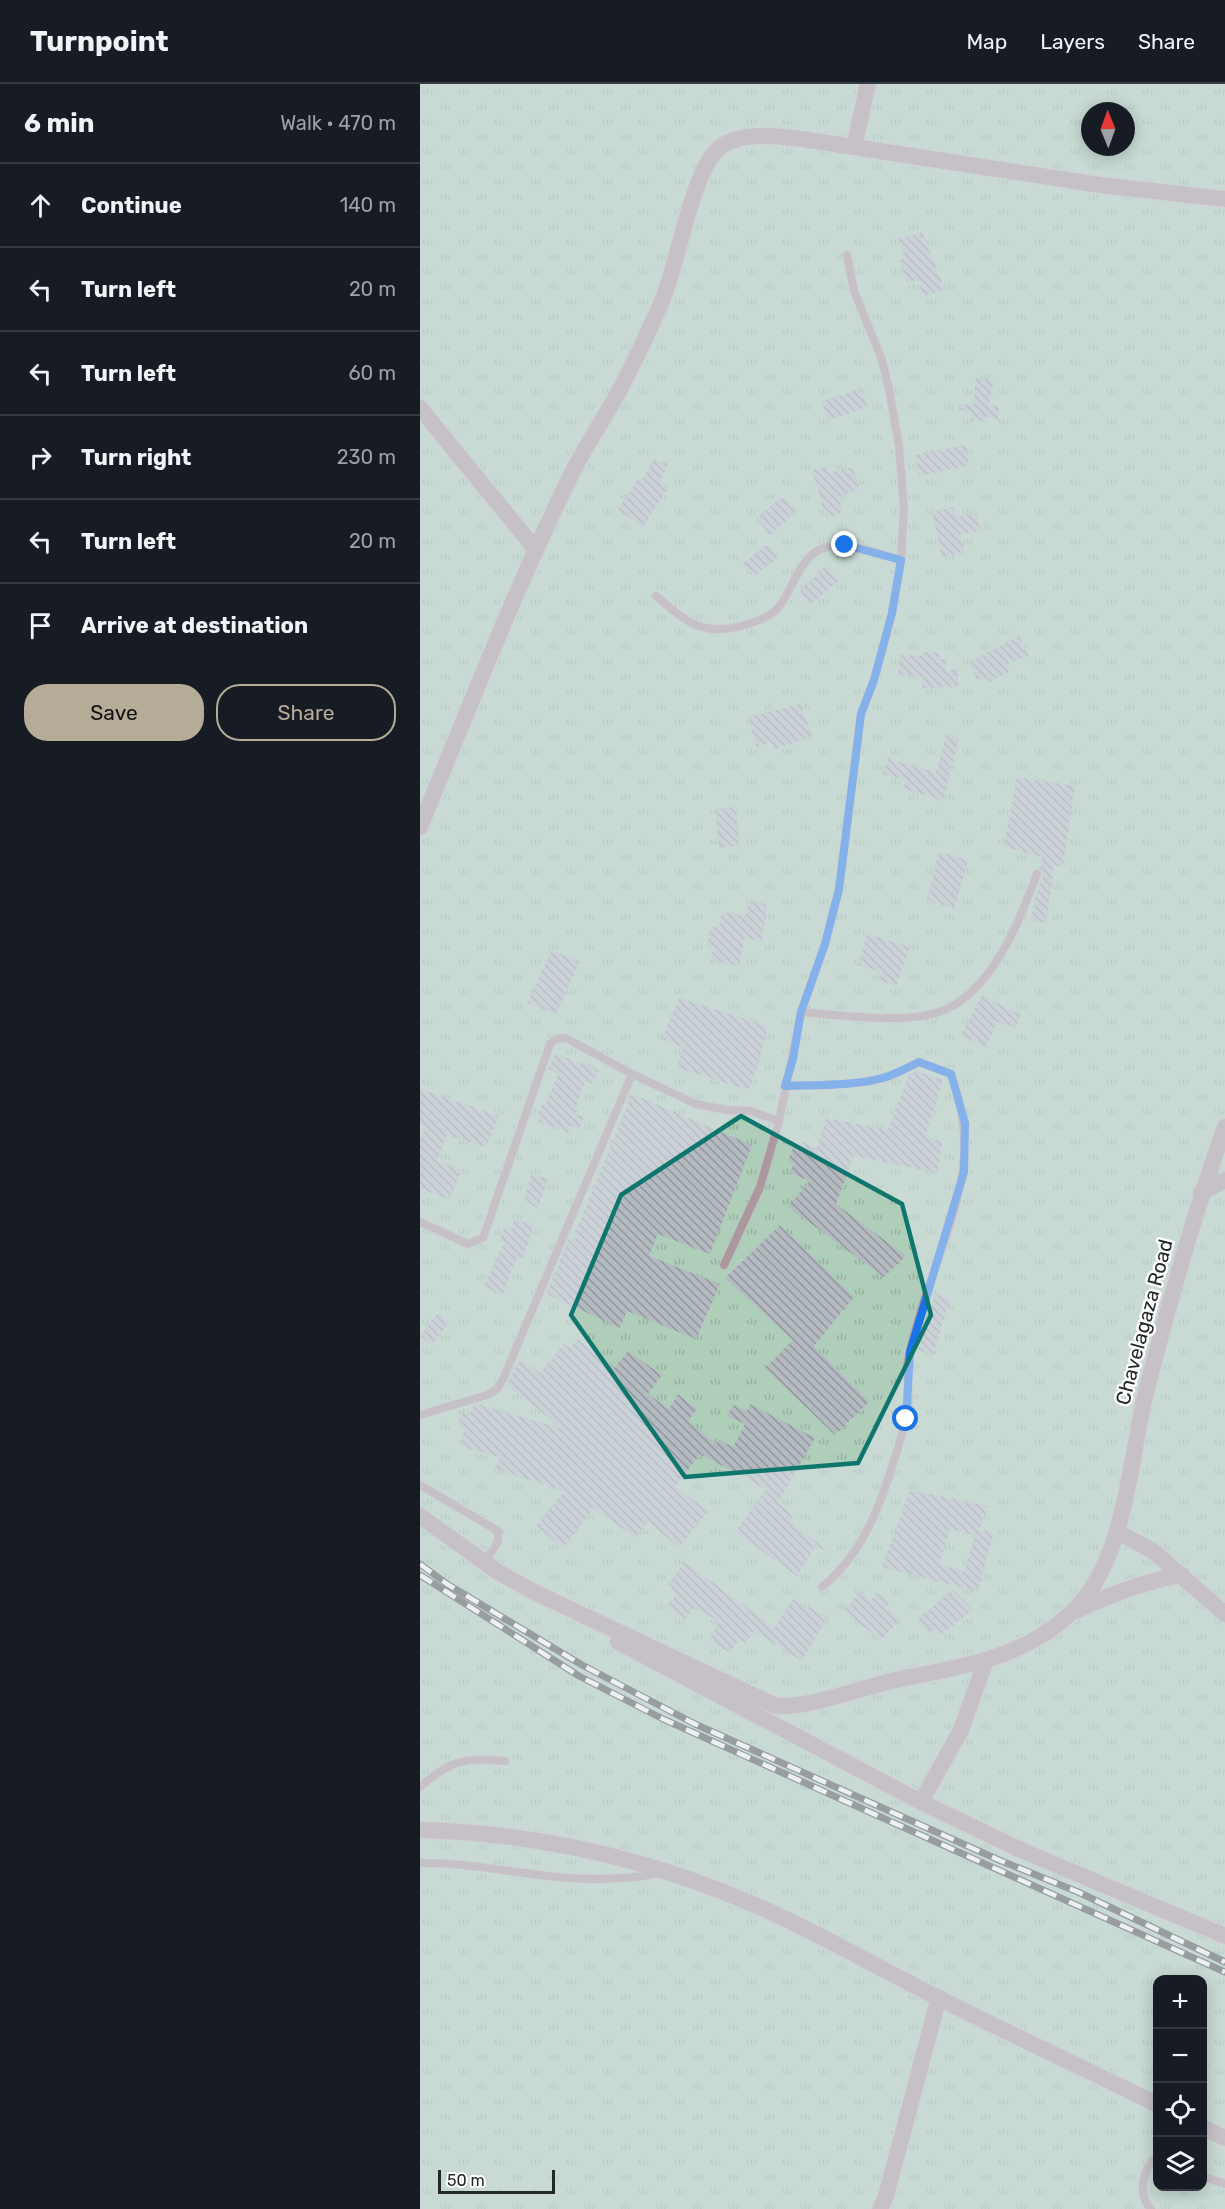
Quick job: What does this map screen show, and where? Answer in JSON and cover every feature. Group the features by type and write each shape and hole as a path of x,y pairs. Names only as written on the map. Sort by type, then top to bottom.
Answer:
{"street":[{"path":"854,147 868,84"},
{"path":"420,827 474,691 536,550 572,474 620,390 660,306 693,200 717,150 732,140 750,136 854,147 1100,185 1225,199"},
{"path":"420,408 536,550"},
{"name":"Chavelagaza Road","path":"1070,1614 1095,1582 1118,1532 1140,1418 1201,1193 1225,1127"},
{"path":"1201,1193 1225,1180"},
{"path":"420,1516 485,1562 578,1614 776,1706 800,1705 862,1687 986,1660 1031,1642 1070,1614 1120,1590 1182,1575"},
{"path":"1118,1532 1153,1551 1225,1614"},
{"path":"578,1614 621,1644 921,1802 1023,1851 1225,1936"},
{"path":"921,1802 961,1730 986,1660"},
{"path":"420,1830 493,1834 546,1842 602,1853 661,1870 754,1905 1153,2103"},
{"path":"880,2209 939,1997"},
{"path":"1207,2129 1225,2138"}],"lane":[{"path":"724,1265 760,1187 779,1121 801,1012 825,944 839,889 861,714 874,680 892,613 901,560 904,509 899,446 889,389 882,360 854,291 847,255"},
{"path":"656,596 693,625 718,631 758,621 778,608 807,561 818,550 845,545 901,560"},
{"path":"801,1012 877,1018 938,1013 962,1001 1001,955 1019,923 1038,874"},
{"path":"420,1222 468,1244 483,1238 553,1041 566,1038 632,1074 696,1104 727,1110 750,1111 779,1121"},
{"path":"785,1086 834,1085 873,1079 888,1076 919,1062 951,1074 965,1123 964,1172 917,1324 907,1370 906,1419 887,1485 871,1525 854,1552 836,1575 822,1587"},
{"path":"420,1415 487,1395 497,1389 594,1168 632,1074"},
{"path":"420,1485 498,1531 498,1542 485,1562"},
{"path":"420,1787 447,1765 462,1760 505,1761"},
{"path":"420,1863 474,1866 543,1877 592,1879 650,1876 661,1870"},
{"path":"1151,2209 1144,2202 1143,2191 1146,2172 1153,2159"},
{"path":"1207,2177 1225,2184"}],"highlighted area":[{"path":"741,1116 902,1204 931,1315 858,1463 685,1477 571,1315 621,1195"}],"green space":[{"path":"420,84 1225,84 1225,2209 420,2209"}],"building":[{"path":"922,232 945,290 924,296 917,280 907,283 899,260 906,258 898,239"},
{"path":"976,378 993,381 989,406 999,406 998,420 986,417 986,422 971,421 972,413 959,409 960,404 973,405"},
{"path":"861,389 868,407 829,420 821,401"},
{"path":"965,445 969,466 919,476 915,455"},
{"path":"654,459 668,464 660,482 669,486 643,527 618,510 637,480 641,483"},
{"path":"828,466 828,473 853,467 859,490 838,496 843,512 826,518 812,470"},
{"path":"782,497 798,510 770,535 756,518"},
{"path":"953,507 956,517 977,513 980,531 960,534 965,552 942,557 932,512"},
{"path":"766,545 778,557 755,576 742,564"},
{"path":"826,566 840,580 811,604 798,593"},
{"path":"1019,636 1029,655 1008,664 1009,672 989,682 986,676 977,680 969,662"},
{"path":"923,652 939,653 939,659 946,659 946,673 958,667 958,687 922,688 923,677 898,675 900,655 924,656"},
{"path":"800,704 813,736 774,749 771,742 757,747 748,717"},
{"path":"946,735 959,739 943,801 904,789 905,780 882,774 888,758 936,773"},
{"path":"1017,777 1075,786 1063,867 1054,865 1046,923 1031,921 1036,895 1043,876 1040,869 1042,857 1004,847"},
{"path":"736,807 739,845 719,848 715,809"},
{"path":"939,852 968,860 954,909 927,899"},
{"path":"749,901 767,904 762,941 745,938 739,966 711,961 713,948 707,946 711,927 719,927 722,912 746,915"},
{"path":"867,934 910,947 896,986 879,980 881,972 858,965"},
{"path":"552,950 580,962 556,1014 527,1003"},
{"path":"982,995 1021,1015 1015,1028 999,1020 985,1047 961,1035"},
{"path":"679,998 768,1026 759,1063 748,1090 677,1068 683,1047 662,1039"},
{"path":"555,1054 599,1070 592,1084 585,1081 574,1114 584,1117 579,1129 571,1126 568,1133 553,1126 551,1129 538,1121 542,1104 545,1105 558,1074 548,1069"},
{"path":"916,1071 943,1080 925,1138 942,1141 938,1173 854,1156 836,1204 906,1256 884,1277 788,1207 809,1181 789,1172 794,1165 788,1160 793,1148 798,1151 802,1142 817,1148 826,1118 888,1130 909,1075"},
{"path":"420,1089 499,1116 486,1147 447,1135 437,1161 462,1170 449,1200 420,1188 420,1140 426,1126 420,1124"},
{"path":"632,1094 752,1145 710,1254 658,1234 649,1256 720,1284 696,1339 627,1311 620,1328 546,1294 570,1237 586,1240 575,1234"},
{"path":"531,1175 548,1179 538,1209 524,1200"},
{"path":"514,1219 534,1225 523,1258 518,1256 502,1295 484,1286 504,1243 499,1241 505,1225 512,1229"},
{"path":"780,1225 854,1297 814,1346 869,1402 835,1435 765,1368 793,1340 725,1278"},
{"path":"935,1293 950,1299 932,1358 918,1349"},
{"path":"438,1313 450,1321 432,1345 420,1336"},
{"path":"577,1339 615,1368 628,1351 662,1375 648,1394 669,1409 678,1394 697,1409 688,1421 716,1444 719,1440 733,1447 745,1424 727,1416 733,1405 747,1411 750,1404 815,1438 778,1502 793,1516 790,1521 826,1550 815,1547 797,1576 735,1532 766,1489 700,1454 675,1487 709,1511 679,1547 648,1522 636,1538 593,1508 564,1548 536,1526 564,1491 496,1469 499,1457 460,1446 465,1428 458,1425 461,1413 470,1414 473,1406 478,1404 562,1429 507,1384 521,1359 540,1373 563,1344 570,1348"},
{"path":"910,1490 988,1506 979,1530 994,1532 978,1592 882,1567","holes":["950,1529 975,1535 964,1572 940,1564"]},
{"path":"685,1562 774,1628 793,1599 828,1617 802,1661 754,1631 746,1643 739,1640 729,1652 708,1640 719,1623 695,1605 685,1620 667,1605 678,1593 668,1584"},
{"path":"953,1589 973,1610 940,1635 936,1629 929,1633 918,1619"},
{"path":"860,1591 871,1600 876,1592 890,1602 886,1607 900,1619 881,1640 844,1612"}],"railway":[{"path":"420,1564 447,1584 582,1665 695,1724 999,1860 1078,1892 1225,1962"},
{"path":"420,1575 579,1676 663,1719 1225,1972"}],"route":[{"path":"845,545 901,560 892,613 874,680 861,714 852,768 845,858 839,889 825,944 801,1012 793,1059 785,1086 834,1085 873,1079 888,1076 919,1062 951,1074 958,1093 965,1123 964,1172 910,1352 907,1370 909,1403 906,1419"}]}
